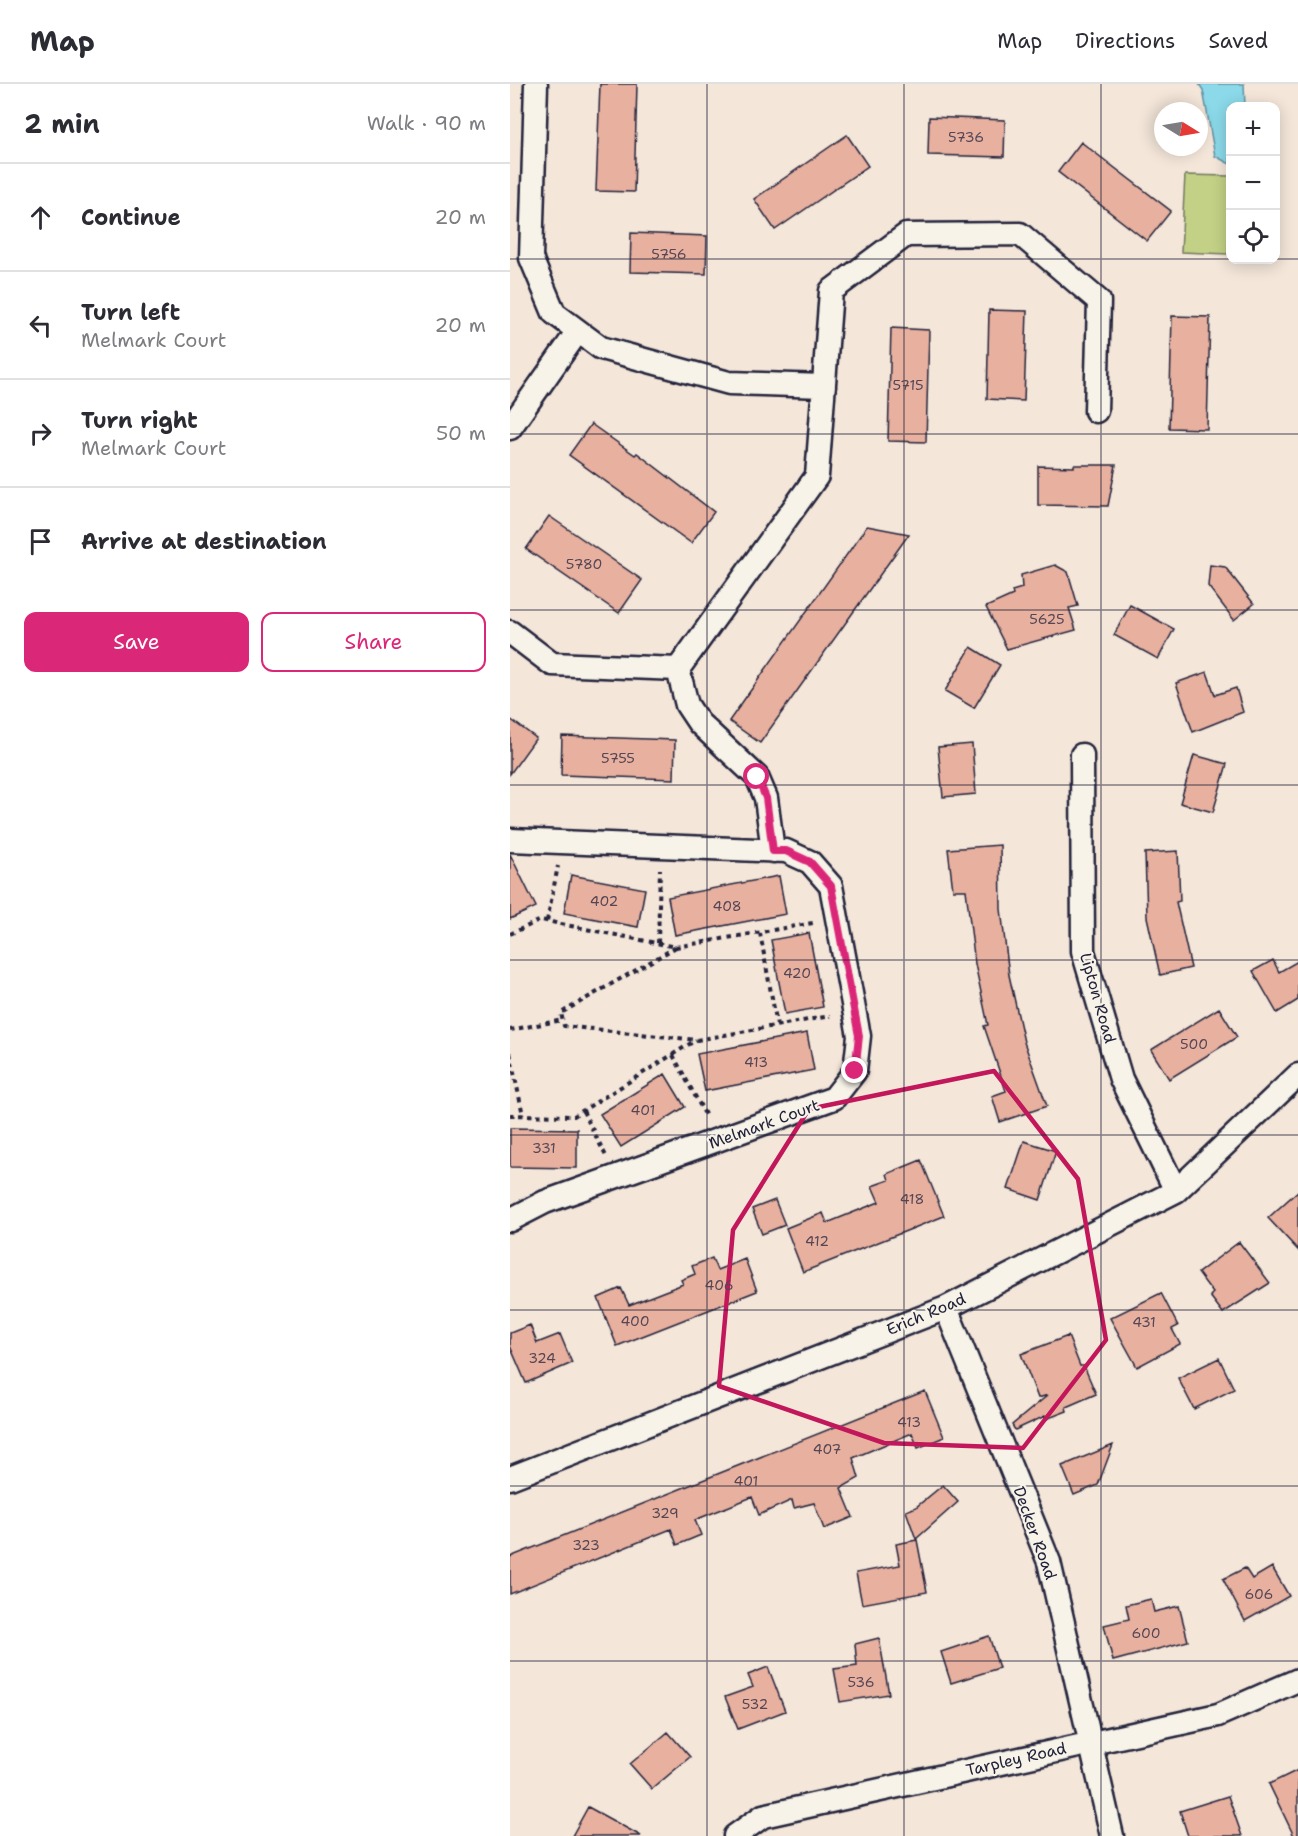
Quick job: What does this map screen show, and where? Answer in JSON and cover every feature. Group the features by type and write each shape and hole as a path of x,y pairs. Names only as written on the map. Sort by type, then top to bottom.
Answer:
{"street":[{"path":"536,84 531,258 554,313 601,348 729,383 824,386"},
{"path":"773,851 766,798 757,777 699,723 687,705 678,669 817,476 831,291 906,235 1020,234 1099,302 1096,411"},
{"path":"510,428 578,331"},
{"path":"510,632 552,664 678,669"},
{"name":"Lipton Road","path":"1082,755 1083,951 1121,1079 1176,1191"},
{"name":"Melmark Court","path":"510,840 786,851 810,862 831,886 859,1036 855,1071 834,1098 545,1202 510,1220"},
{"name":"Erich Road","path":"510,1478 946,1308 1176,1191 1298,1075"},
{"name":"Decker Road","path":"946,1308 1048,1562 1112,1836"},
{"name":"Tarpley Road","path":"735,1836 763,1816 1218,1715 1298,1680"}],"path":[{"path":"547,921 560,861"},
{"path":"658,943 660,864"},
{"path":"510,934 541,920 676,947"},
{"path":"819,922 676,947 561,1013 564,1026 697,1040 837,1015"},
{"path":"760,933 777,1026"},
{"path":"510,1030 563,1020"},
{"path":"510,1115 574,1116 697,1040"},
{"path":"510,1053 523,1115"},
{"path":"673,1055 711,1125"},
{"path":"583,1111 611,1165"}],"highlighted area":[{"path":"994,1071 1078,1179 1106,1340 1023,1448 884,1443 719,1386 733,1230 809,1109"}],"green space":[{"path":"1185,175 1226,176 1226,254 1181,252"}],"water":[{"path":"1199,84 1244,84 1245,102 1226,102 1226,162 1215,156 1208,118 1208,102 1205,102 1203,90"}],"building":[{"path":"600,84 637,84 634,192 596,191"},
{"path":"929,117 1005,120 1004,157 928,155"},
{"path":"847,135 868,166 775,230 754,199"},
{"path":"1081,142 1171,211 1147,241 1058,172"},
{"path":"631,233 707,236 706,274 630,272"},
{"path":"989,310 1027,311 1024,401 987,399"},
{"path":"1172,316 1210,317 1207,429 1169,428"},
{"path":"891,328 929,330 926,442 888,441"},
{"path":"591,424 635,455 637,453 714,512 691,543 569,455"},
{"path":"1074,465 1116,465 1108,506 1038,505 1038,466 1074,467"},
{"path":"549,516 642,580 619,613 526,549"},
{"path":"867,526 909,534 760,743 729,721"},
{"path":"1055,565 1068,572 1078,606 1069,608 1076,630 1007,649 986,607 1013,595 1012,591 1022,588 1021,575"},
{"path":"1210,565 1225,567 1254,604 1234,620 1208,586"},
{"path":"1130,605 1174,629 1158,659 1114,635"},
{"path":"971,647 1000,665 974,708 945,691"},
{"path":"1207,672 1215,695 1236,688 1243,712 1193,732 1176,683"},
{"path":"510,719 536,738 510,774"},
{"path":"562,736 675,740 674,779 561,775"},
{"path":"972,744 976,794 943,797 938,747"},
{"path":"1194,755 1227,764 1213,812 1180,803"},
{"path":"1000,845 1001,909 1009,975 1024,1042 1047,1106 1000,1122 992,1096 1006,1091 984,1026 988,1025 975,964 966,890 953,890 948,849"},
{"path":"1178,851 1180,901 1176,902 1191,968 1160,975 1147,917 1145,853"},
{"path":"510,854 536,907 510,919"},
{"path":"571,875 645,889 638,927 564,913"},
{"path":"779,876 786,914 675,935 668,897"},
{"path":"809,933 823,1007 785,1014 771,940"},
{"path":"1273,960 1279,972 1298,961 1298,1000 1277,1013 1253,971"},
{"path":"1219,1008 1237,1037 1169,1079 1151,1050"},
{"path":"807,1033 814,1070 705,1091 697,1054"},
{"path":"665,1074 685,1107 621,1147 600,1114"},
{"path":"510,1128 577,1129 577,1168 510,1167"},
{"path":"1024,1141 1056,1151 1040,1200 1008,1189"},
{"path":"921,1160 944,1216 803,1272 786,1228 823,1213 827,1223 879,1202 872,1186 889,1180 887,1174"},
{"path":"1298,1191 1298,1250 1268,1218"},
{"path":"775,1200 785,1225 762,1234 752,1209"},
{"path":"1239,1242 1270,1283 1223,1313 1210,1296 1213,1293 1198,1273"},
{"path":"712,1258 717,1270 745,1259 757,1291 617,1346 598,1298 621,1288 629,1305 683,1284 681,1280 695,1274 692,1266"},
{"path":"1161,1293 1178,1326 1172,1329 1180,1344 1137,1367 1110,1318"},
{"path":"530,1325 537,1343 560,1334 572,1363 526,1383 510,1346 510,1333"},
{"path":"1068,1336 1080,1366 1084,1366 1096,1394 1066,1407 1067,1411 1046,1419 1045,1416 1015,1430 1012,1425 1048,1395 1038,1398 1021,1354"},
{"path":"1219,1358 1234,1389 1194,1409 1178,1378"},
{"path":"925,1391 944,1437 918,1448 912,1433 853,1458 859,1478 841,1488 853,1517 824,1529 814,1503 794,1508 792,1500 759,1515 752,1497 695,1520 701,1535 677,1545 671,1529 510,1594 510,1557"},
{"path":"1113,1445 1098,1485 1074,1495 1062,1466"},
{"path":"943,1485 958,1502 916,1539 906,1511 916,1507"},
{"path":"917,1540 927,1592 862,1604 856,1573 900,1565 896,1544"},
{"path":"1272,1567 1289,1596 1245,1621 1223,1579 1245,1568 1252,1579"},
{"path":"1151,1599 1154,1612 1179,1606 1188,1641 1113,1661 1104,1625 1129,1619 1126,1605"},
{"path":"989,1636 999,1668 951,1683 941,1652"},
{"path":"879,1638 889,1694 840,1702 834,1669 857,1666 855,1644"},
{"path":"768,1667 785,1711 738,1729 725,1697 753,1687 748,1675"},
{"path":"668,1732 690,1757 652,1789 630,1764"},
{"path":"1298,1770 1298,1836 1294,1836 1269,1784"},
{"path":"1228,1796 1242,1836 1188,1836 1180,1811"},
{"path":"588,1807 641,1836 572,1836"}],"route":[{"path":"757,777 766,798 773,851 786,851 810,862 831,886 859,1036 855,1071"}]}
